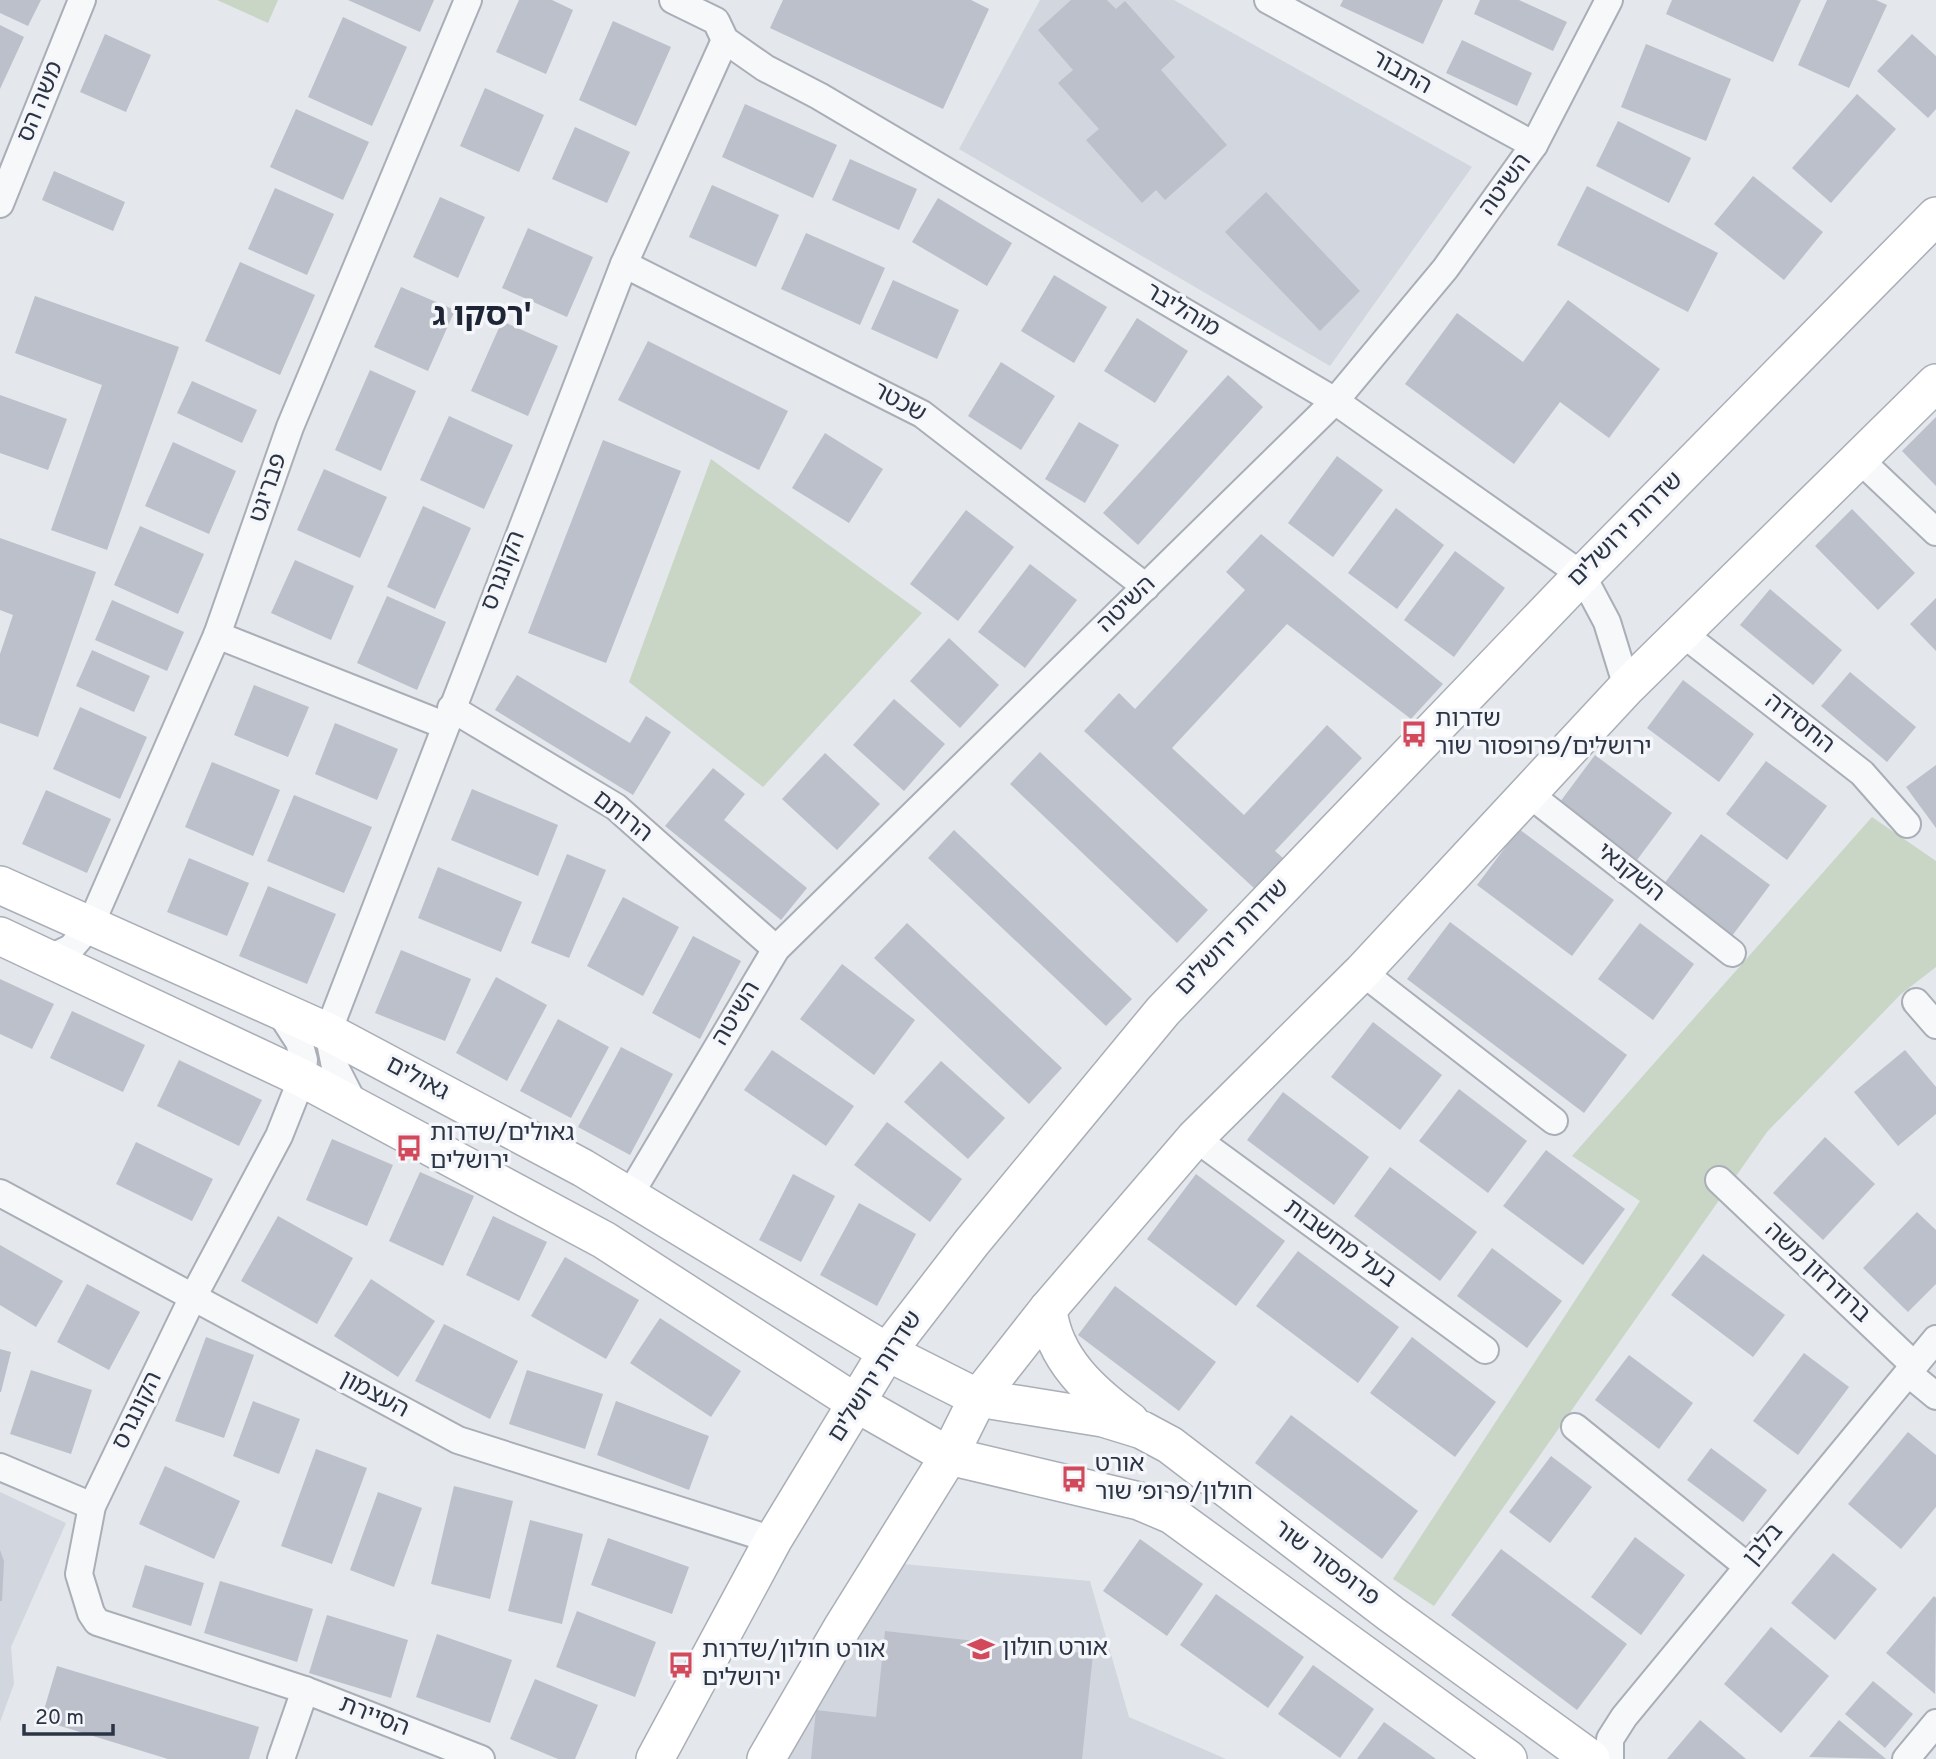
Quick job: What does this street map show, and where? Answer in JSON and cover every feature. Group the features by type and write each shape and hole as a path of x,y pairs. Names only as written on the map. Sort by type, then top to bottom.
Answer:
{"main road":[{"name":"שדרות ירושלים","path":"655,1759 773,1540 887,1352 972,1242 1163,1011 1582,575 1930,228"},
{"path":"766,1759 842,1628 949,1456 978,1398 1048,1309 1195,1138 1362,972 1627,687 1936,383"},
{"name":"גאולים","path":"0,886 328,1032 583,1168 887,1352"},
{"path":"0,936 302,1077 604,1240 856,1403"},
{"path":"1048,1309 1050,1326 1074,1371 1104,1402 1142,1430"},
{"name":"פרופסור שור","path":"887,1352 978,1398 1103,1418 1142,1430 1170,1445 1391,1614 1591,1759"},
{"name":"פרופסור שור","path":"856,1403 949,1456 1139,1501 1172,1515 1508,1759"}],"street":[{"name":"משה הס","path":"0,204 82,0"},
{"name":"פבריגט","path":"50,958 71,948 90,926 217,635 290,427 468,0"},
{"name":"מוהליבר","path":"673,0 722,20 765,68 842,110 1335,401 1582,575 1607,622 1627,687"},
{"name":"התבור","path":"1268,0 1534,145"},
{"name":"השיטה","path":"629,1196 776,950 1335,401 1445,269 1534,145 1609,0"},
{"name":"הקונגרס","path":"328,1032 624,264 722,20"},
{"name":"שכטר","path":"624,264 922,414 1146,587"},
{"path":"1859,459 1936,532"},
{"name":"החסידה","path":"1682,633 1862,773 1907,824"},
{"name":"הרותם","path":"217,635 448,717 615,807 776,950"},
{"name":"השקנאי","path":"1529,794 1732,953"},
{"path":"1362,972 1554,1121"},
{"path":"1916,1002 1936,1025"},
{"name":"הקונגרס","path":"279,1010 299,1042 304,1060 302,1077 279,1136 192,1299 92,1506 79,1574 90,1613 97,1622 306,1690"},
{"path":"328,1032 335,1067 356,1108"},
{"name":"בעל מחשבות","path":"1195,1138 1485,1350"},
{"name":"ברודרזון משה","path":"1719,1180 1936,1396"},
{"name":"העצמון","path":"0,1193 192,1299 458,1440 773,1540"},
{"name":"בלבן","path":"1610,1759 1610,1739 1624,1717 1936,1339"},
{"path":"1575,1427 1747,1566"},
{"path":"0,1467 92,1506"},
{"path":"281,1759 306,1690"},
{"name":"הסיירת","path":"306,1690 481,1759"},
{"path":"1906,1759 1936,1723"}],"shaded area":[{"path":"1040,0 1174,0 1472,167 1330,366 959,149"},
{"path":"0,1492 66,1523 11,1647 14,1684 0,1722"},
{"name":"אורט חולון","path":"903,1564 1090,1581 1129,1717 1226,1759 786,1759"}],"green space":[{"path":"217,0 278,0 268,23"},
{"path":"711,459 922,613 763,787 629,682"},
{"path":"1872,817 1936,861 1936,967 1901,994 1767,1132 1434,1606 1393,1579 1640,1201 1572,1156"}],"building":[{"path":"0,0 41,0 28,26 0,13"},
{"path":"348,0 434,0 420,32"},
{"path":"519,0 552,0 573,10 546,74 496,52"},
{"path":"783,0 971,0 989,9 943,109 770,28"},
{"path":"1071,0 1107,0 1116,9 1125,1 1175,57 1161,70 1227,145 1165,200 1156,190 1142,203 1086,140 1099,129 1058,83 1073,70 1038,30"},
{"path":"1343,0 1443,0 1423,44 1340,6"},
{"path":"1480,0 1519,0 1567,22 1553,51 1474,14"},
{"path":"1672,0 1801,0 1773,62 1666,14"},
{"path":"1827,0 1876,0 1887,5 1849,88 1798,65"},
{"path":"343,17 407,47 372,126 308,97"},
{"path":"613,21 671,47 636,126 579,100"},
{"path":"0,25 24,37 0,89"},
{"path":"105,34 151,55 126,112 80,92"},
{"path":"1912,34 1936,56 1936,109 1928,118 1877,71"},
{"path":"1462,40 1532,73 1517,106 1446,73"},
{"path":"1646,44 1731,79 1706,141 1621,107"},
{"path":"485,88 544,115 519,172 460,146"},
{"path":"1857,94 1896,129 1831,203 1792,168"},
{"path":"745,104 837,145 813,198 722,157"},
{"path":"296,109 369,142 343,200 270,167"},
{"path":"1618,121 1691,158 1669,203 1596,166"},
{"path":"575,127 630,152 607,203 552,179"},
{"path":"850,159 917,189 899,230 832,200"},
{"path":"54,171 125,202 113,231 42,200"},
{"path":"1753,176 1823,232 1784,280 1714,224"},
{"path":"712,185 779,215 756,267 689,237"},
{"path":"1587,186 1718,253 1688,312 1557,245"},
{"path":"275,188 334,214 307,275 248,249"},
{"path":"1266,192 1360,291 1320,331 1225,232"},
{"path":"440,197 485,217 458,278 413,257"},
{"path":"938,198 1012,243 987,286 912,242"},
{"path":"528,228 593,257 567,317 502,288"},
{"path":"806,233 885,268 860,325 781,289"},
{"path":"240,262 315,295 280,375 205,341"},
{"path":"1054,275 1107,307 1074,363 1021,331"},
{"path":"893,280 959,310 937,359 871,329"},
{"path":"401,287 455,310 428,371 374,347"},
{"path":"35,296 179,347 107,550 51,530 102,385 15,353"},
{"path":"1568,300 1660,369 1609,438 1560,402 1514,464 1405,384 1457,313 1523,362"},
{"path":"1137,318 1188,351 1155,403 1104,371"},
{"path":"502,321 558,346 528,416 471,391"},
{"path":"648,341 788,411 759,470 618,400"},
{"path":"1001,362 1055,396 1021,450 968,416"},
{"path":"370,370 416,391 381,471 335,450"},
{"path":"1228,375 1263,407 1138,545 1103,513"},
{"path":"192,381 257,410 242,443 177,413"},
{"path":"0,395 67,419 48,470 0,453"},
{"path":"449,416 513,445 484,509 420,480"},
{"path":"1936,417 1936,486 1902,451"},
{"path":"1079,422 1119,445 1085,503 1045,479"},
{"path":"825,433 883,469 849,523 792,488"},
{"path":"603,440 681,471 606,663 528,633"},
{"path":"173,442 236,471 209,534 145,506"},
{"path":"1337,456 1383,490 1333,557 1288,523"},
{"path":"324,469 387,497 360,558 297,530"},
{"path":"423,506 471,528 435,609 387,587"},
{"path":"1396,508 1444,545 1397,609 1348,573"},
{"path":"1852,509 1915,573 1878,610 1815,546"},
{"path":"966,510 1014,547 958,621 910,584"},
{"path":"140,526 204,554 178,614 114,585"},
{"path":"1261,534 1443,684 1411,719 1287,624 1172,748 1244,815 1327,725 1362,758 1275,851 1283,858 1255,889 1084,731 1119,693 1135,709 1245,590 1226,572"},
{"path":"0,538 96,572 38,737 0,723 0,654 13,615 0,610"},
{"path":"1455,551 1505,588 1454,657 1404,620"},
{"path":"295,560 354,586 331,640 271,613"},
{"path":"1030,564 1077,600 1025,668 978,632"},
{"path":"1770,589 1842,650 1813,685 1740,625"},
{"path":"387,596 446,622 417,690 357,663"},
{"path":"1936,598 1936,651 1910,624"},
{"path":"112,600 184,632 167,671 95,640"},
{"path":"949,638 999,685 960,728 910,681"},
{"path":"92,650 150,676 134,712 76,686"},
{"path":"1850,672 1916,727 1887,762 1821,706"},
{"path":"517,675 630,743 646,716 671,732 633,795 495,710"},
{"path":"1683,680 1754,734 1719,782 1647,728"},
{"path":"254,685 309,707 288,757 234,735"},
{"path":"894,699 945,744 904,791 853,745"},
{"path":"80,707 147,737 120,799 53,769"},
{"path":"335,723 398,749 377,800 315,774"},
{"path":"1040,752 1208,910 1177,943 1010,784"},
{"path":"825,753 880,804 837,850 782,799"},
{"path":"1595,755 1672,813 1637,860 1560,802"},
{"path":"1766,761 1827,806 1787,860 1726,814"},
{"path":"212,762 280,790 253,856 185,827"},
{"path":"1936,765 1936,828 1906,787"},
{"path":"713,768 745,794 724,820 807,888 781,920 665,826"},
{"path":"472,789 558,825 538,876 451,840"},
{"path":"46,790 111,819 87,873 22,844"},
{"path":"294,795 372,827 344,893 267,861"},
{"path":"1519,829 1614,900 1572,956 1477,885"},
{"path":"954,830 1132,999 1106,1026 928,858"},
{"path":"1701,834 1770,885 1729,940 1661,888"},
{"path":"567,854 606,870 569,958 531,943"},
{"path":"189,858 249,883 227,936 167,912"},
{"path":"438,867 522,902 501,952 418,918"},
{"path":"268,886 336,914 307,984 239,956"},
{"path":"623,897 679,927 643,996 587,966"},
{"path":"1450,922 1627,1055 1584,1113 1407,979"},
{"path":"907,923 1062,1068 1029,1104 874,958"},
{"path":"1640,923 1694,964 1653,1020 1598,979"},
{"path":"693,936 741,961 700,1039 652,1013"},
{"path":"401,950 471,979 445,1041 375,1013"},
{"path":"842,964 915,1020 874,1075 800,1019"},
{"path":"496,977 547,1005 507,1081 456,1053"},
{"path":"0,979 54,1004 32,1049 0,1034"},
{"path":"72,1011 145,1045 123,1092 50,1058"},
{"path":"558,1019 609,1047 571,1118 520,1091"},
{"path":"1373,1022 1442,1075 1400,1130 1331,1077"},
{"path":"621,1047 673,1074 630,1155 578,1127"},
{"path":"772,1050 854,1106 826,1146 744,1090"},
{"path":"1905,1050 1936,1087 1936,1114 1898,1146 1854,1092"},
{"path":"179,1060 262,1100 239,1146 157,1106"},
{"path":"941,1061 1005,1118 968,1159 904,1102"},
{"path":"1459,1089 1527,1141 1488,1193 1419,1141"},
{"path":"1283,1092 1369,1157 1334,1205 1247,1140"},
{"path":"887,1122 962,1179 930,1222 854,1165"},
{"path":"1825,1137 1875,1184 1823,1240 1773,1193"},
{"path":"332,1139 393,1165 367,1226 306,1200"},
{"path":"136,1142 213,1179 192,1221 116,1184"},
{"path":"1546,1150 1625,1209 1583,1265 1503,1206"},
{"path":"1390,1167 1477,1232 1440,1281 1354,1216"},
{"path":"420,1172 474,1196 443,1266 389,1241"},
{"path":"793,1174 835,1196 801,1262 759,1240"},
{"path":"1196,1174 1285,1241 1236,1306 1147,1239"},
{"path":"859,1203 916,1234 877,1306 820,1275"},
{"path":"1917,1212 1936,1230 1936,1284 1908,1312 1863,1268"},
{"path":"278,1216 353,1258 317,1324 241,1281"},
{"path":"493,1216 547,1242 519,1301 466,1275"},
{"path":"0,1245 63,1281 36,1327 0,1305"},
{"path":"1492,1248 1562,1301 1527,1348 1457,1296"},
{"path":"1298,1251 1399,1327 1358,1383 1256,1306"},
{"path":"1703,1254 1785,1315 1753,1357 1671,1295"},
{"path":"565,1257 639,1300 606,1359 531,1316"},
{"path":"371,1279 435,1321 398,1377 334,1336"},
{"path":"87,1284 140,1312 109,1370 57,1342"},
{"path":"1115,1286 1216,1362 1179,1411 1078,1335"},
{"path":"660,1318 741,1371 711,1417 630,1363"},
{"path":"444,1324 518,1361 490,1419 415,1381"},
{"path":"206,1337 254,1355 224,1438 175,1421"},
{"path":"1412,1337 1496,1402 1455,1457 1370,1393"},
{"path":"0,1349 11,1352 1,1392 0,1392"},
{"path":"1804,1353 1849,1387 1798,1455 1753,1421"},
{"path":"1629,1355 1693,1403 1659,1449 1595,1400"},
{"path":"31,1370 92,1390 71,1454 10,1434"},
{"path":"527,1370 603,1394 585,1449 509,1424"},
{"path":"253,1401 300,1419 279,1474 233,1456"},
{"path":"616,1401 709,1436 689,1490 597,1455"},
{"path":"1291,1415 1418,1511 1382,1559 1255,1463"},
{"path":"1908,1432 1936,1455 1936,1507 1901,1549 1848,1504"},
{"path":"1711,1448 1767,1490 1743,1522 1687,1480"},
{"path":"316,1449 367,1468 332,1564 281,1546"},
{"path":"1551,1456 1592,1487 1550,1543 1509,1512"},
{"path":"165,1466 240,1501 214,1559 139,1524"},
{"path":"454,1486 513,1501 490,1599 431,1584"},
{"path":"378,1492 422,1508 394,1587 350,1570"},
{"path":"530,1520 583,1534 562,1624 508,1611"},
{"path":"1635,1537 1685,1575 1641,1635 1591,1597"},
{"path":"608,1538 689,1567 672,1614 591,1585"},
{"path":"1140,1539 1203,1584 1167,1636 1103,1591"},
{"path":"1501,1549 1627,1644 1577,1710 1451,1615"},
{"path":"0,1550 4,1561 2,1601 0,1601"},
{"path":"1833,1553 1877,1589 1835,1640 1791,1603"},
{"path":"145,1565 204,1583 191,1626 132,1607"},
{"path":"220,1581 313,1609 297,1662 204,1633"},
{"path":"1216,1594 1304,1657 1268,1708 1180,1645"},
{"path":"1934,1596 1936,1598 1935,1694 1886,1653"},
{"path":"577,1611 656,1642 635,1697 556,1667"},
{"path":"327,1615 408,1640 391,1698 309,1673"},
{"path":"1771,1627 1829,1676 1781,1733 1724,1684"},
{"path":"885,1631 1093,1654 1082,1759 811,1759 816,1710 876,1717"},
{"path":"437,1634 512,1660 490,1723 416,1697"},
{"path":"1313,1665 1374,1709 1340,1758 1278,1714"},
{"path":"57,1666 259,1727 249,1759 168,1759 41,1720"},
{"path":"535,1679 598,1705 575,1759 558,1759 510,1739"},
{"path":"1873,1681 1913,1714 1885,1748 1845,1714"},
{"path":"1700,1720 1746,1759 1667,1759"},
{"path":"1839,1720 1886,1759 1809,1757"},
{"path":"1384,1722 1436,1759 1357,1759"}],"place":[{"name":"שדרות ירושלים/פרופסור שור","path":"1414,734"},
{"name":"גאולים/שדרות ירושלים","path":"409,1148"},
{"name":"אורט חולון/פרופ׳ שור","path":"1074,1479"},
{"name":"אורט חולון","path":"981,1649"},
{"name":"אורט חולון/שדרות ירושלים","path":"681,1665"}],"district":[{"name":"רסקו ג'","path":"482,317"}]}
